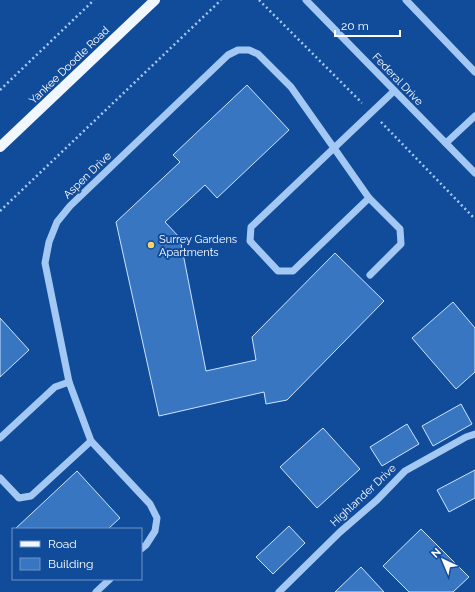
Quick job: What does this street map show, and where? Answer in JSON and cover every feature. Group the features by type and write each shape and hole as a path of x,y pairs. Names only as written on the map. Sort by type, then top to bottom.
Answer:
{"main road":[{"name":"Yankee Doodle Road","path":"0,147 155,0"}],"street":[{"path":"406,0 475,72"},
{"name":"Federal Drive","path":"310,2 394,91 475,173"},
{"name":"Aspen Drive","path":"142,549 155,531 157,518 150,504 91,441 70,382 45,263 49,242 57,222 70,206 228,55 238,50 249,50 258,54 291,87 369,198 400,229 401,244 370,275"},
{"path":"369,198 293,270 278,271 250,241 251,227 394,91"},
{"path":"446,143 475,116"},
{"path":"0,438 55,387 70,382"},
{"name":"Highlander Drive","path":"280,592 334,537 377,500 405,471 466,437 475,434"},
{"path":"0,478 19,498 31,496 91,441"},
{"path":"96,592 109,580"}],"path":[{"path":"0,90 94,0"},
{"path":"0,211 221,0"}],"building":[{"name":"Surrey Gardens Apartments","path":"247,85 289,130 217,198 205,185 165,222 180,238 206,371 256,360 252,337 335,253 384,301 287,400 266,404 264,392 159,416 116,222 180,162 173,155"},
{"path":"453,302 475,328 475,372 456,389 412,338"},
{"path":"0,318 29,350 0,377"},
{"path":"461,404 472,424 433,446 422,426"},
{"path":"407,424 419,444 382,466 370,447"},
{"path":"323,428 360,469 317,508 280,467"},
{"path":"475,470 475,498 449,512 437,490"},
{"path":"77,471 120,518 109,528 16,528"},
{"path":"289,526 305,543 273,574 256,557"},
{"path":"421,529 469,577 453,592 409,592 383,566"},
{"path":"361,567 384,592 335,592"}],"place":[{"name":"Surrey Gardens Apartments","path":"151,245"}]}
